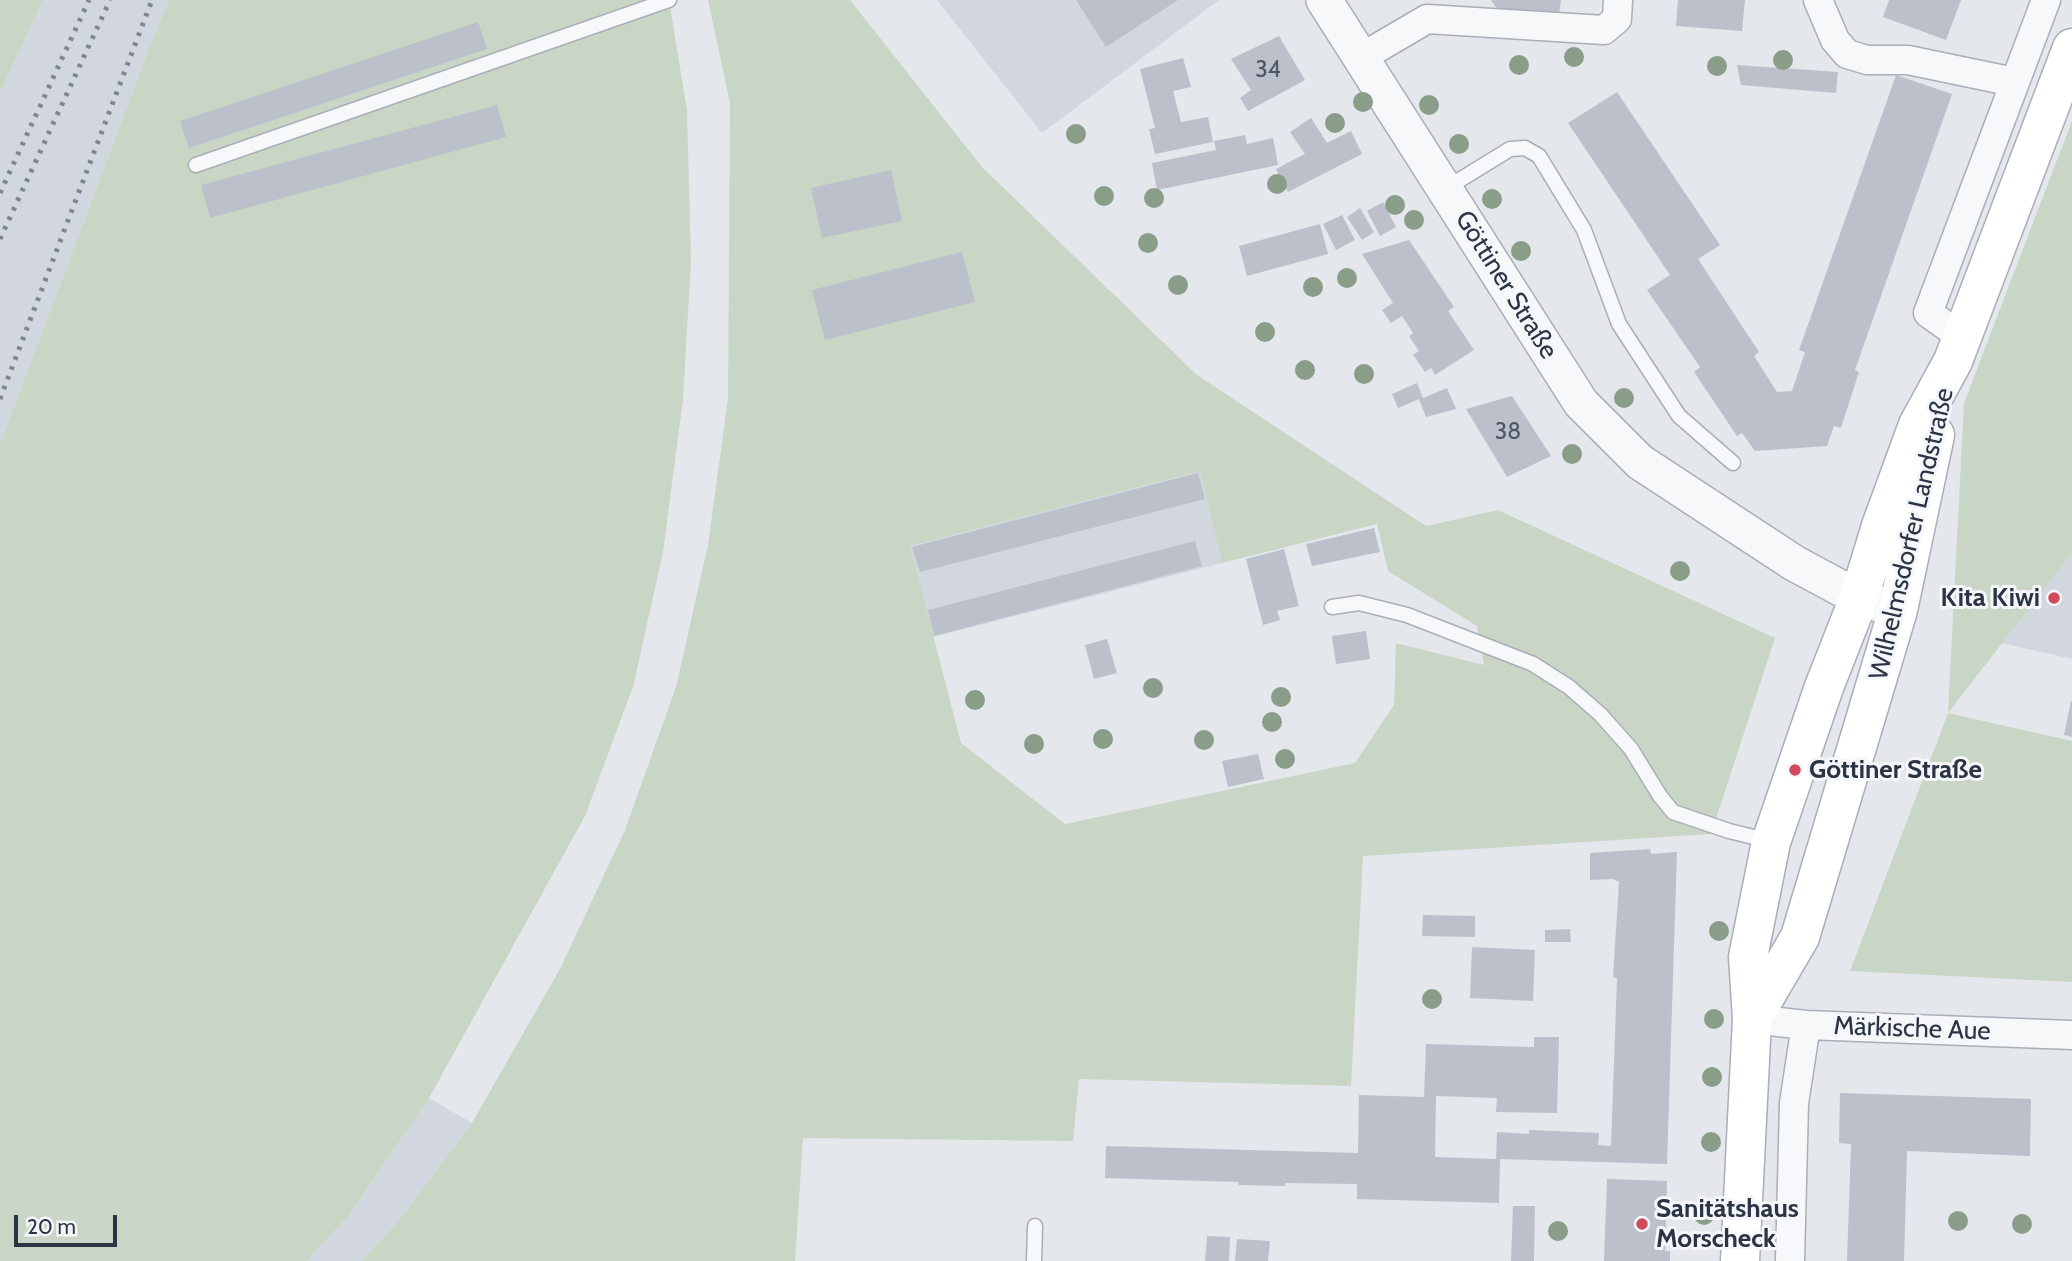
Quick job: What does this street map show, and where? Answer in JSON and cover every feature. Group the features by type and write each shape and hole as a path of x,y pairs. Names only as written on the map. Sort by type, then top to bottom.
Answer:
{"main road":[{"name":"Wilhelmsdorfer Landstraße","path":"1752,1019 1800,937 1898,610 1938,420 1957,349 2067,62"},
{"name":"Wilhelmsdorfer Landstraße","path":"1740,1261 1752,1019 1748,957 1771,842 1918,425 1957,349"}],"street":[{"name":"Göttiner Straße","path":"1324,0 1581,403 1640,462 1794,564 1859,598 1898,610"},
{"path":"1362,58 1429,10 1604,30 1617,19 1618,0"},
{"path":"1818,0 1835,40 1847,54 1867,60 1908,60 2014,82"},
{"path":"1957,349 1928,313 2046,0"},
{"name":"Wilhelmsdorfer Landstraße","path":"2030,41 2067,62"},
{"name":"Märkische Aue","path":"1752,1019 1806,1025 2072,1035"},
{"path":"1790,1261 1794,1103 1806,1025"}],"lane":[{"path":"195,165 669,0"},
{"path":"1445,189 1510,149 1525,148 1539,156 1584,230 1619,324 1679,416 1733,463"},
{"path":"1332,607 1359,603 1407,615 1533,664 1569,687 1601,715 1631,749 1673,812 1771,842"},
{"path":"1034,1261 1035,1226"}],"shaded area":[{"path":"43,0 169,0 0,444 0,93"},
{"path":"937,0 1219,0 1042,133"},
{"path":"1200,471 1222,563 933,637 910,546"},
{"name":"Kita Kiwi","path":"2072,553 2072,659 2002,643"},
{"path":"429,1098 472,1123 400,1219 362,1261 306,1261 350,1214"}],"green space":[{"path":"0,0 43,0 0,93"},
{"path":"169,0 669,0 687,110 691,260 683,400 663,552 633,687 585,816 429,1098 350,1214 306,1261 0,1261 0,444"},
{"path":"708,0 850,0 982,167 1197,375 1426,526 1498,510 1775,638 1711,834 1363,856 1351,1086 1079,1079 1073,1141 803,1138 795,1261 362,1261 400,1219 472,1123 560,969 625,830 676,687 708,545 728,398 730,103","holes":["1200,471 1222,563 1377,524 1388,571 1477,626 1484,665 1396,643 1394,705 1355,763 1065,824 961,743 910,546"]},
{"path":"2072,121 2072,553 1948,713 1964,403"},
{"path":"1948,713 2072,741 2072,982 1850,971"}],"building":[{"path":"1076,0 1178,0 1106,47"},
{"path":"1491,0 1561,1 1559,14 1497,9"},
{"path":"1678,0 1745,0 1742,31 1676,26"},
{"path":"1889,0 1961,0 1946,40 1883,17"},
{"path":"478,22 487,49 189,148 180,121"},
{"path":"1279,36 1305,80 1248,111 1240,98 1251,90 1231,59"},
{"path":"1183,58 1191,87 1173,91 1181,122 1208,117 1213,142 1155,154 1149,129 1155,128 1140,69"},
{"path":"1737,65 1838,72 1836,93 1741,85"},
{"path":"1896,75 1952,94 1855,370 1859,372 1841,428 1834,426 1827,446 1755,451 1742,433 1737,436 1694,372 1700,367 1647,290 1670,275 1568,123 1617,92 1720,245 1698,259 1759,352 1754,356 1777,392 1792,391 1805,352 1799,350"},
{"path":"497,105 506,137 210,218 201,185"},
{"path":"1311,118 1327,143 1351,131 1362,154 1288,192 1276,169 1305,154 1290,132"},
{"path":"1245,135 1247,144 1273,138 1278,165 1157,190 1152,163 1216,150 1214,141"},
{"path":"891,170 902,221 822,238 811,188"},
{"path":"1383,202 1396,227 1380,236 1367,211"},
{"path":"1360,208 1374,232 1362,240 1347,217"},
{"path":"1342,215 1355,240 1336,250 1323,224"},
{"path":"1320,224 1328,254 1247,276 1239,246"},
{"path":"1409,240 1454,307 1448,311 1474,350 1435,375 1431,368 1425,372 1413,355 1419,351 1409,336 1413,333 1402,316 1391,323 1382,310 1393,303 1362,254"},
{"path":"962,252 975,302 825,340 812,290"},
{"path":"1417,383 1423,398 1447,388 1456,409 1426,417 1419,399 1398,408 1392,394"},
{"path":"1512,396 1551,456 1507,477 1466,409"},
{"path":"1198,473 1205,499 920,572 912,547"},
{"path":"1374,528 1380,552 1312,566 1306,544"},
{"path":"1195,541 1202,566 934,636 928,610"},
{"path":"1284,549 1299,606 1277,611 1280,620 1263,625 1246,559"},
{"path":"1366,631 1370,659 1336,664 1332,636"},
{"path":"1107,639 1117,673 1094,679 1085,645"},
{"path":"2072,701 2072,737 2064,735"},
{"path":"1258,754 1264,779 1228,787 1222,761"},
{"path":"1650,849 1651,854 1677,852 1667,1164 1500,1159 1499,1203 1357,1199 1357,1184 1239,1185 1238,1182 1105,1178 1106,1146 1358,1153 1359,1095 1424,1097 1426,1044 1534,1047 1534,1037 1559,1037 1557,1113 1496,1112 1497,1098 1436,1096 1435,1157 1496,1159 1497,1132 1529,1134 1529,1130 1599,1133 1598,1145 1611,1146 1617,978 1613,977 1619,882 1613,879 1590,880 1590,853"},
{"path":"1423,915 1475,916 1475,937 1422,936"},
{"path":"1570,929 1571,942 1545,942 1545,930"},
{"path":"1472,947 1535,950 1533,1001 1470,998"},
{"path":"1840,1093 2031,1099 2030,1156 1907,1151 1904,1261 1847,1261 1851,1144 1839,1143"},
{"path":"1607,1179 1667,1181 1665,1251 1670,1251 1670,1261 1604,1261"},
{"path":"1513,1206 1535,1206 1534,1261 1511,1261"},
{"path":"1207,1236 1230,1237 1229,1261 1205,1261"},
{"path":"1237,1239 1270,1241 1268,1261 1235,1261"}],"railway":[{"path":"0,193 89,0"},
{"path":"0,239 110,0"},
{"path":"0,399 152,0"}],"place":[{"name":"Kita Kiwi","path":"2054,598"},
{"name":"Göttiner Straße","path":"1795,770"},
{"name":"Sanitätshaus Morscheck","path":"1642,1224"}]}
